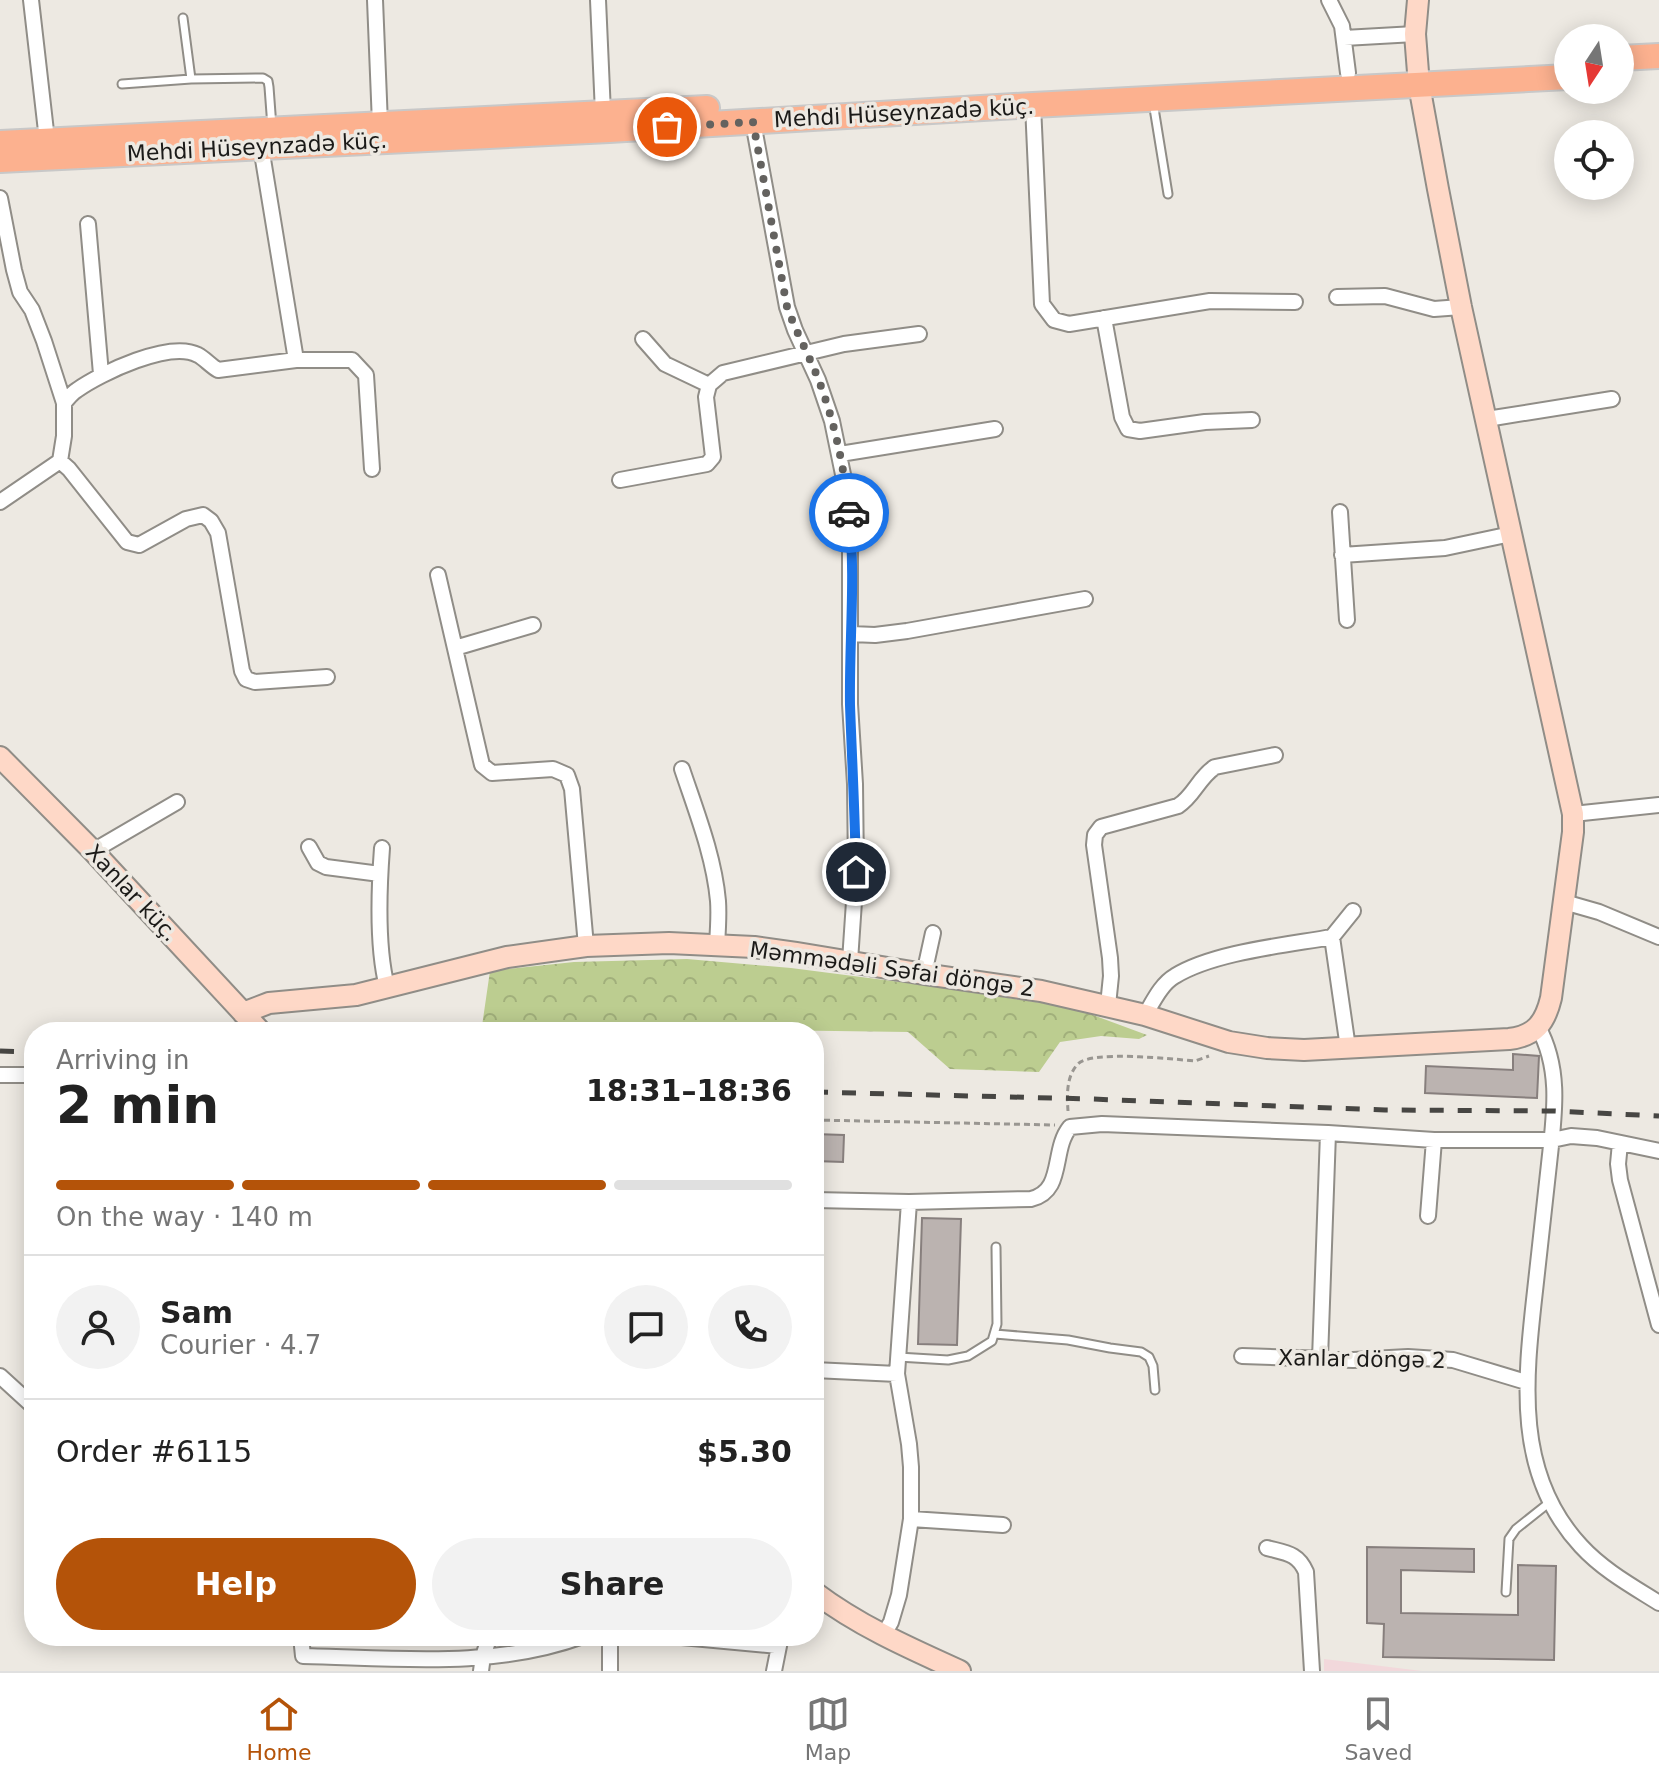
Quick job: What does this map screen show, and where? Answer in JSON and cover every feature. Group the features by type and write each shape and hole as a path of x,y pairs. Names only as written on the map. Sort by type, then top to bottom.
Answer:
{"main road":[{"path":"1634,57 1659,56"},
{"name":"Mehdi Hüseynzadə küç.","path":"0,143 267,139 753,122 1153,99 1554,62"},
{"name":"Mehdi Hüseynzadə küç.","path":"0,160 267,139 380,124 1348,73 1418,77 1554,77"},
{"path":"1634,74 1659,73"}],"street":[{"path":"31,0 47,140"},
{"path":"375,0 380,124"},
{"path":"598,0 603,113"},
{"path":"1329,0 1342,26 1348,73"},
{"path":"1418,0 1415,34 1418,77 1461,307 1573,814 1551,998 1547,1014 1538,1027 1551,1055 1555,1111 1526,1382 1529,1431 1539,1477 1550,1502 1579,1545 1601,1565 1659,1603"},
{"path":"1344,38 1415,34"},
{"path":"1033,105 1042,304 1054,320 1069,324 1210,301 1295,302"},
{"path":"753,122 787,307 832,421 850,524 850,704 856,872 850,961"},
{"path":"267,139 296,360"},
{"path":"0,198 20,292 32,310 64,403 60,461 0,502"},
{"path":"88,224 101,374"},
{"path":"1337,297 1385,296 1434,309 1461,307"},
{"path":"1104,318 1122,417 1128,429 1140,431 1205,422 1252,420"},
{"path":"620,480 707,464 713,457 706,397 709,385 723,373 844,344 919,334"},
{"path":"643,339 665,364 709,385"},
{"path":"64,403 74,391 101,374 166,351 199,355 218,370 296,360 352,360 366,375 372,469"},
{"path":"1487,419 1612,399"},
{"path":"840,454 995,429"},
{"path":"60,461 127,542 139,545 186,519 203,515 211,521 218,533 242,671 246,679 255,682 327,677"},
{"path":"1340,512 1347,620"},
{"path":"1342,555 1445,548 1511,534"},
{"path":"438,575 482,765 492,773 553,769 567,775 572,789 586,946"},
{"path":"851,634 907,631 1085,599"},
{"path":"455,648 533,625"},
{"path":"1108,1005 1110,958 1095,835 1101,827 1178,806 1215,767 1275,755"},
{"name":"Xanlar küç.","path":"0,757 93,851 252,1022"},
{"path":"682,769 714,872 718,899 717,944"},
{"path":"93,851 177,802"},
{"path":"1573,814 1659,805"},
{"path":"309,847 318,863 326,867 380,874"},
{"path":"382,848 382,958 387,987"},
{"path":"1564,902 1599,912 1659,937"},
{"path":"1145,1015 1173,976 1203,963 1259,949 1332,937 1353,911"},
{"path":"924,974 933,933"},
{"path":"1332,937 1348,1048"},
{"name":"Məmmədəli Səfai döngə 2","path":"243,1013 269,1003 356,995 507,957 626,943 754,947 1041,991 1145,1015 1229,1042 1267,1048 1304,1050 1509,1039 1521,1038 1538,1027"},
{"path":"0,1075 24,1075"},
{"path":"824,1200 909,1202 1041,1197 1054,1180 1061,1143 1070,1127 1102,1124 1434,1140 1552,1140 1571,1136 1659,1151"},
{"path":"1320,1359 1328,1133"},
{"path":"1428,1216 1434,1140"},
{"path":"1620,1143 1620,1180 1656,1301 1659,1325"},
{"path":"883,1636 899,1595 911,1519 909,1444 897,1374 909,1202"},
{"name":"Xanlar döngə 2","path":"1242,1356 1453,1360 1526,1382"},
{"path":"824,1370 897,1374"},
{"path":"0,1376 24,1398"},
{"path":"911,1519 1003,1525"},
{"path":"1267,1548 1289,1553 1301,1561 1306,1572 1312,1671"},
{"path":"824,1600 883,1636 960,1671"},
{"path":"302,1664 400,1665 456,1659 482,1664 549,1646"},
{"path":"610,1646 610,1671"},
{"path":"774,1671 778,1646"}],"lane":[{"path":"183,18 191,79"},
{"path":"122,84 263,78 268,81 267,139"},
{"path":"1153,99 1168,194"},
{"path":"898,1357 948,1360 968,1356 992,1341 997,1324 996,1247"},
{"path":"995,1334 1068,1340 1141,1352 1149,1357 1153,1366 1155,1390"},
{"path":"1506,1592 1509,1539 1516,1529 1550,1502"}],"path":[{"path":"824,1120 1070,1127 1067,1093 1070,1077 1077,1064 1085,1059 1101,1056 1195,1061 1209,1057 1229,1042"}],"shaded area":[{"path":"1324,1659 1422,1671 1324,1671"}],"green space":[{"path":"687,959 791,968 1074,1008 1147,1035 1139,1039 1101,1036 1060,1042 1039,1072 950,1069 908,1032 824,1031 824,1022 483,1022 490,971 574,962"}],"building":[{"path":"1513,1054 1539,1056 1537,1098 1425,1093 1426,1066 1513,1070"},
{"path":"824,1134 844,1135 843,1162 824,1161"},
{"path":"922,1218 961,1219 957,1345 918,1344"},
{"path":"1367,1547 1474,1549 1474,1572 1401,1570 1401,1613 1518,1615 1518,1565 1556,1566 1554,1660 1383,1657 1384,1624 1367,1623"}],"railway":[{"path":"0,1051 24,1052"},
{"path":"824,1092 1659,1116"}],"way so far":[{"path":"667,127 753,122 787,307 832,421 849,513"}],"route":[{"path":"849,513 850,704 856,872"}]}
